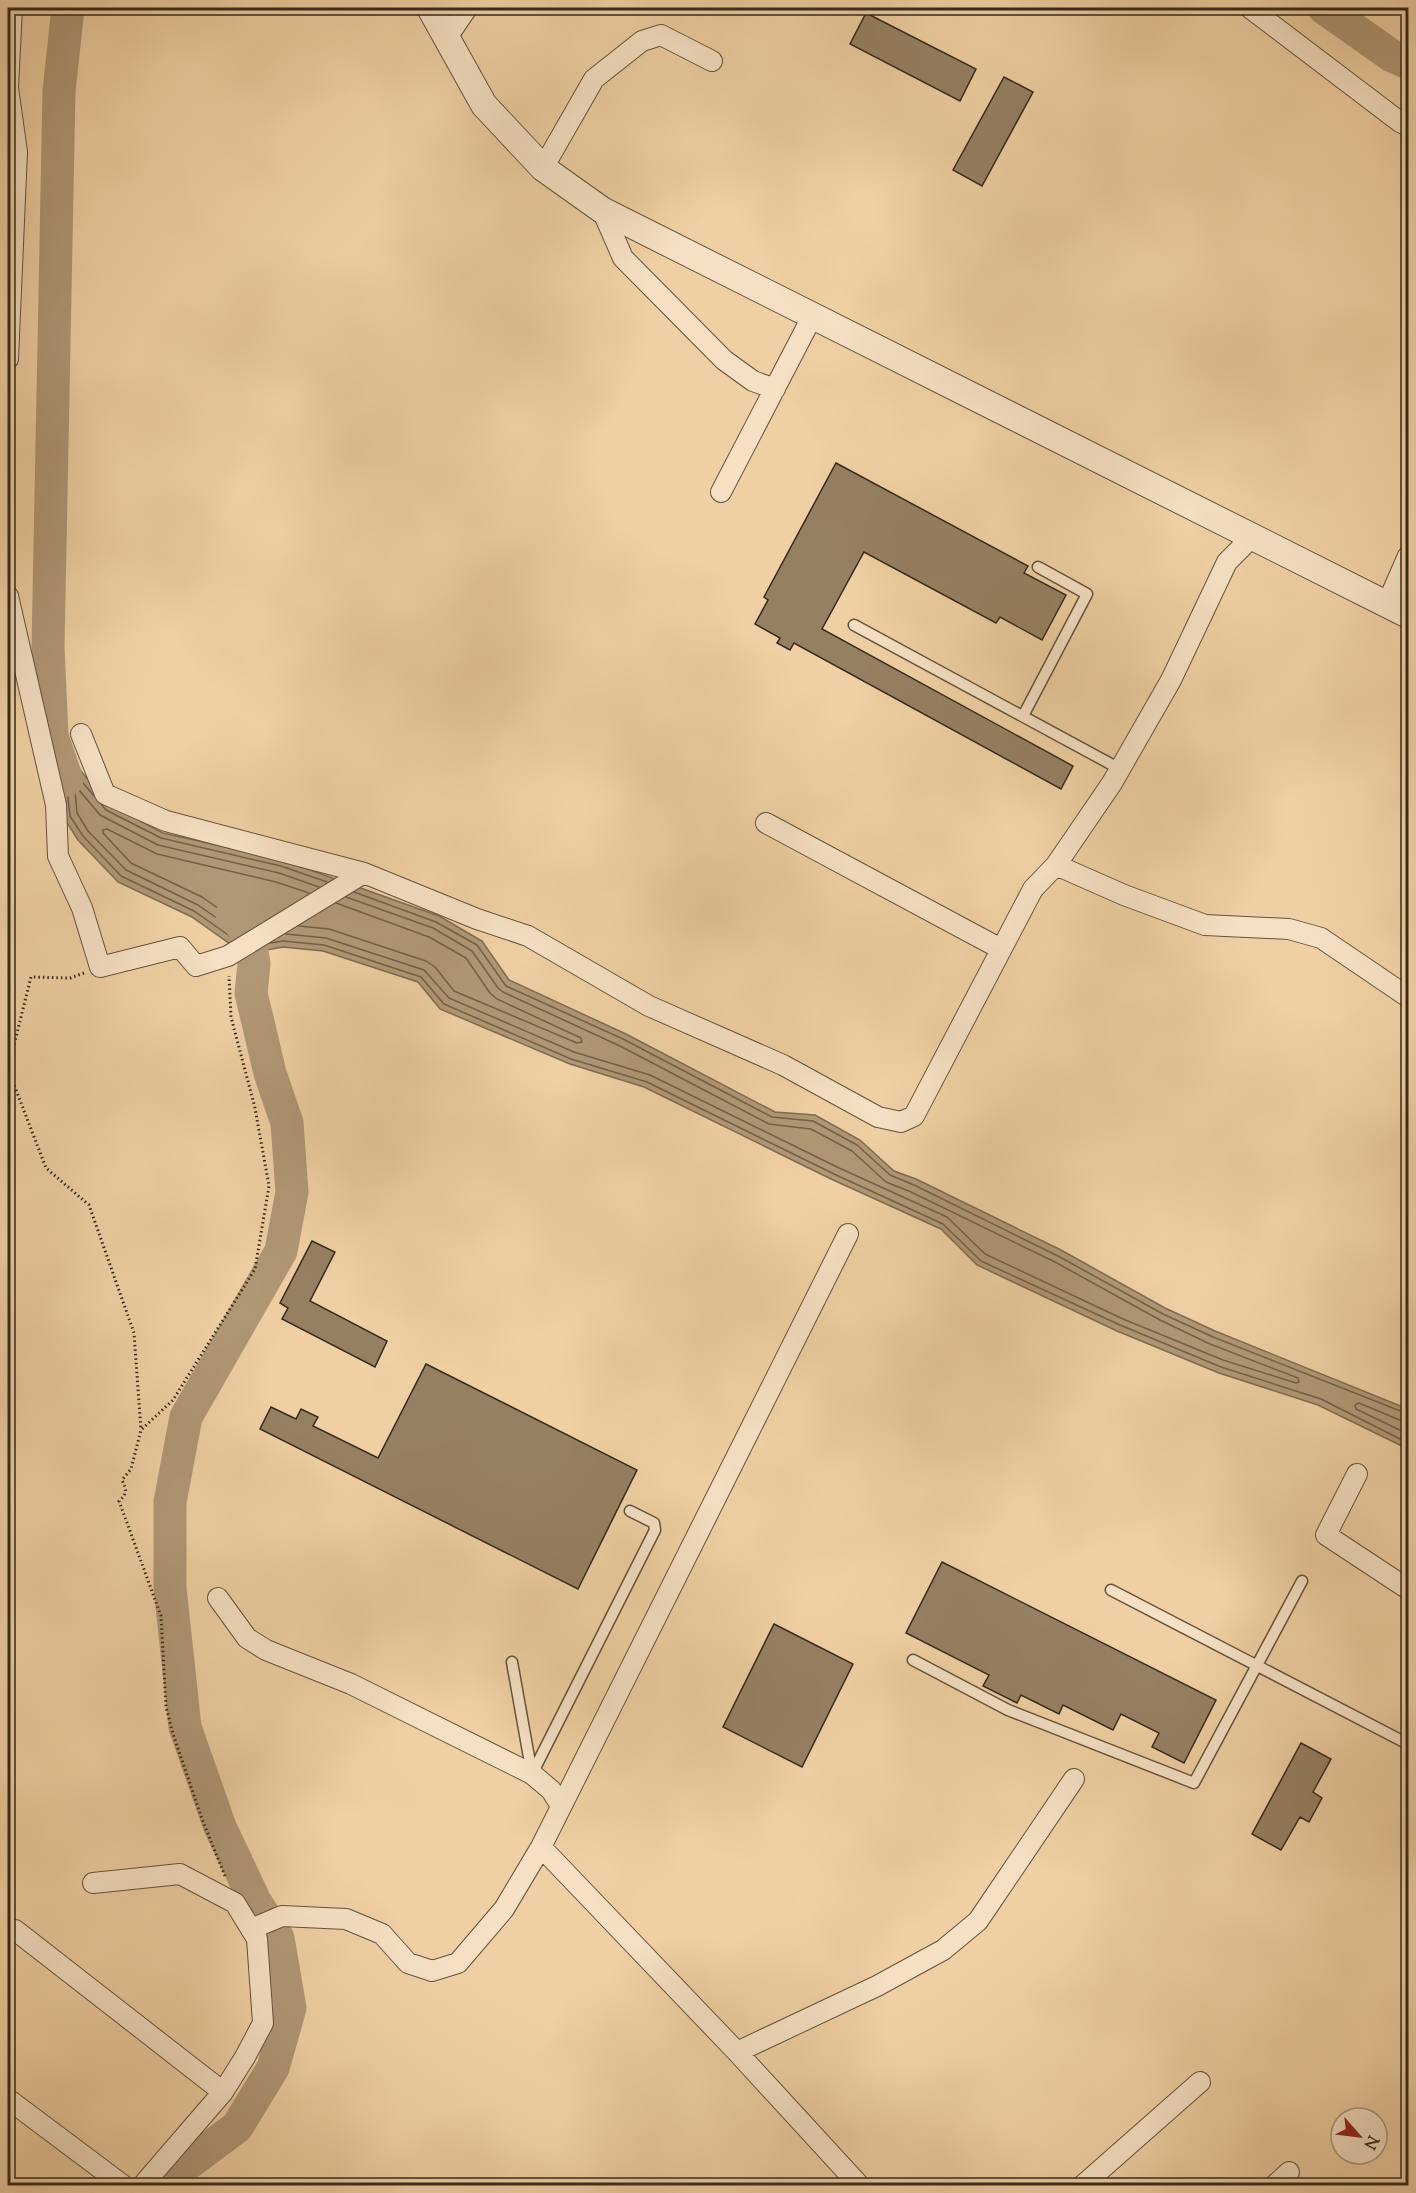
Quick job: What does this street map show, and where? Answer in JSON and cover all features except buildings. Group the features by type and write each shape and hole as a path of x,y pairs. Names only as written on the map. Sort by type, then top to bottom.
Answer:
{"street":[{"path":"8,359 17,152 8,88 12,8"},
{"path":"430,8 484,105 543,168 602,210 1398,609 1408,556"},
{"path":"446,39 466,8"},
{"path":"1250,8 1408,126"},
{"path":"543,168 594,79 642,41 661,36 712,61"},
{"path":"602,210 623,258 724,360 753,381 775,389"},
{"path":"721,492 813,315"},
{"path":"81,734 105,794 166,821 357,877 528,936 649,1006 783,1065 878,1117 901,1122 914,1116 1033,889 1056,865 1120,769 1171,680 1227,562 1252,537"},
{"path":"8,596 56,805 58,856 82,908 100,967 180,947 196,966 228,955 357,877"},
{"path":"766,823 1001,949"},
{"path":"1056,865 1124,895 1205,926 1289,929 1321,938 1408,997"},
{"path":"254,1928 282,1916 346,1919 382,1934 408,1963 432,1971 458,1963 504,1909 541,1847 848,1234"},
{"path":"1357,1474 1326,1535 1408,1589"},
{"path":"218,1598 247,1638 266,1650 351,1684 532,1774 551,1790 561,1806"},
{"path":"737,2052 877,1986 943,1950 978,1921 1074,1779"},
{"path":"541,1847 737,2052 860,2186"},
{"path":"93,1883 180,1874 235,1903 254,1928 257,1939 263,2023 246,2057 223,2092 142,2186"},
{"path":"15,1930 223,2092"},
{"path":"1082,2186 1200,2082"},
{"path":"8,2099 124,2186"},
{"path":"1274,2186 1289,2172"}],"lane":[{"path":"1023,716 1087,594 1038,567"},
{"path":"854,625 1120,769"},
{"path":"532,1774 655,1530 654,1523 630,1511"},
{"path":"913,1660 1008,1710 1194,1784 1302,1581"},
{"path":"1111,1590 1408,1744"},
{"path":"512,1662 532,1774"}],"path":[{"path":"141,1430 173,1400 255,1269 257,1259 269,1185 255,1108 231,1017 228,955"},
{"path":"100,967 70,978 31,977 8,1069 46,1168 89,1205 134,1332 141,1430 131,1469 122,1480 126,1489 125,1496 119,1502 161,1616 166,1707 173,1734 202,1819 235,1903"}],"water":[{"path":"52,736 108,804 163,833 282,860 439,916 482,941 509,980 626,1034 775,1112 815,1115 860,1140 894,1171 916,1179 1061,1250 1165,1308 1215,1331 1408,1409 1408,1449 1318,1405 1219,1373 1117,1331 977,1265 941,1229 831,1179 644,1087 570,1064 440,1009 418,982 323,951 283,947 244,954 192,917 118,882 78,840 64,818"}],"waterway":[{"path":"67,780 52,736 48,647 59,91 68,8"},
{"path":"1324,8 1392,56 1408,63"},
{"path":"168,2186 182,2168 237,2127 273,2068 290,2008 278,1938 255,1901 220,1827 185,1727 170,1588 170,1502 186,1417 281,1251 292,1192 287,1123 270,1073 251,993 254,964 249,934 232,914"}]}
